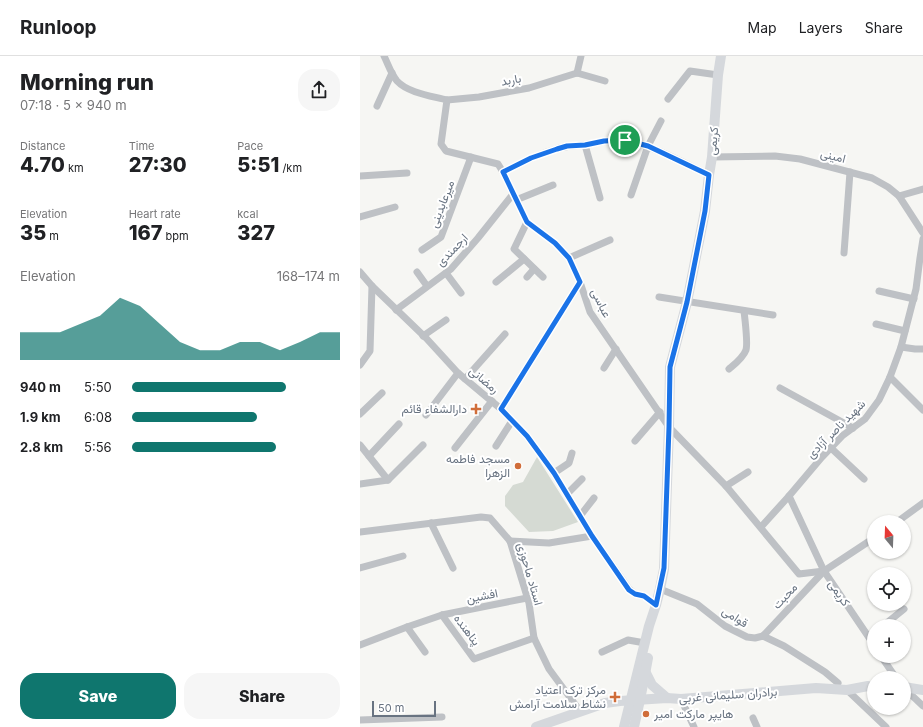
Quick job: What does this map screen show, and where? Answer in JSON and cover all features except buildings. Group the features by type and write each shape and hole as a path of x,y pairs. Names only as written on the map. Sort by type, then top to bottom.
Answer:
{"main road":[{"name":"کریمی","path":"634,727 635,700 645,643 651,617 656,605 664,568 670,367 687,302 705,211 712,157 718,75 721,56"},
{"name":"کریمی","path":"624,727 645,671 655,627 656,605"},
{"path":"645,671 652,685 667,698"},
{"name":"برادران سلیمانی غربی","path":"536,727 605,703 620,701 667,698 682,699 816,688 838,683 867,686"},
{"name":"برادران سلیمانی غربی","path":"816,688 847,690 867,687"},
{"path":"911,689 923,690"}],"street":[{"path":"384,56 396,80 402,85 418,93 447,100 441,144 446,151 498,164 503,172 531,158 567,146 625,140 648,146 709,175"},
{"path":"581,56 577,73 605,80"},
{"path":"668,99 690,71 718,75"},
{"path":"377,106 392,73"},
{"name":"باربد","path":"447,100 479,97 529,88 577,73"},
{"path":"630,195 648,146 662,121"},
{"path":"585,145 600,198"},
{"name":"امینی","path":"712,157 775,156 800,159 872,178 888,187 899,196 923,233"},
{"name":"میرعابدینی","path":"422,250 441,237 471,157"},
{"name":"عباسی","path":"503,172 527,222 555,243 569,258 580,282 590,312 669,427 726,486 799,574 824,571"},
{"path":"844,253 850,172"},
{"path":"360,176 407,173"},
{"path":"514,197 553,186"},
{"path":"899,196 923,189"},
{"name":"ارجمندی","path":"396,310 451,269 514,197"},
{"path":"360,217 395,207"},
{"path":"527,222 514,249 542,277"},
{"name":"شهید ناصر آزادی","path":"761,527 842,436 865,419 879,400 890,377 901,347 914,299 920,290 920,258 923,239"},
{"path":"569,258 610,240"},
{"path":"496,282 524,260"},
{"path":"527,277 534,269"},
{"name":"رمضانی","path":"360,272 458,373 501,409 527,436 554,473 592,536 629,590 635,594 644,596 656,605"},
{"path":"417,272 428,286"},
{"path":"446,273 461,293"},
{"path":"501,409 580,282"},
{"path":"360,365 370,351 372,286"},
{"path":"879,291 914,299"},
{"path":"659,297 773,315"},
{"path":"729,369 741,357 746,349 744,311"},
{"path":"423,336 446,320"},
{"path":"876,324 905,331"},
{"path":"465,379 505,334"},
{"path":"901,347 923,349"},
{"path":"604,368 616,349"},
{"path":"426,415 458,373"},
{"path":"890,377 923,410"},
{"path":"780,388 853,428"},
{"path":"360,414 382,393"},
{"path":"455,448 492,401"},
{"path":"635,442 660,412"},
{"path":"496,446 512,421"},
{"path":"368,456 399,424"},
{"path":"360,445 388,480"},
{"path":"360,484 388,480 423,445"},
{"path":"831,448 864,479"},
{"path":"554,473 569,463 572,453"},
{"path":"726,486 748,472"},
{"path":"567,494 582,479"},
{"path":"789,496 824,571"},
{"path":"580,516 594,498"},
{"path":"907,515 923,503"},
{"name":"استاد ماحوزی","path":"360,532 486,517 490,518 510,541 527,598 534,638 549,669 580,712"},
{"path":"431,523 453,568"},
{"path":"510,541 549,544 592,536"},
{"name":"کریمی","path":"867,543 824,571 867,630"},
{"path":"360,568 403,556"},
{"name":"محبت","path":"763,636 824,571"},
{"name":"قوامی","path":"660,589 697,604 725,626 747,637 755,638 763,636 784,646 825,672 838,683"},
{"name":"افشین","path":"442,615 527,598"},
{"path":"892,619 902,611"},
{"name":"پناهنده","path":"360,645 442,615 474,658 534,638"},
{"path":"407,627 426,652"},
{"path":"602,652 628,640 645,643"},
{"path":"847,690 886,727"},
{"path":"911,695 923,706"},
{"path":"682,699 694,727"},
{"path":"360,720 442,717"},
{"path":"753,718 756,727"}],"shaded area":[{"path":"537,457 578,522 553,531 529,532 505,506 505,496 513,485 523,482"}],"place":[{"name":"دارالشفاء قائم","path":"476,409"},
{"name":"مسجد فاطمه الزهرا","path":"518,466"},
{"name":"مرکز ترک اعتیاد نشاط سلامت آرامش","path":"615,697"},
{"name":"هایپر مارکت امیر","path":"646,714"}],"route":[{"path":"625,140 648,146 709,175 705,211 687,302 670,367 664,568 656,605 644,596 635,594 629,590 592,536 554,473 527,436 501,409 580,282 569,258 555,243 527,222 503,172 531,158 567,146 625,140"}]}
